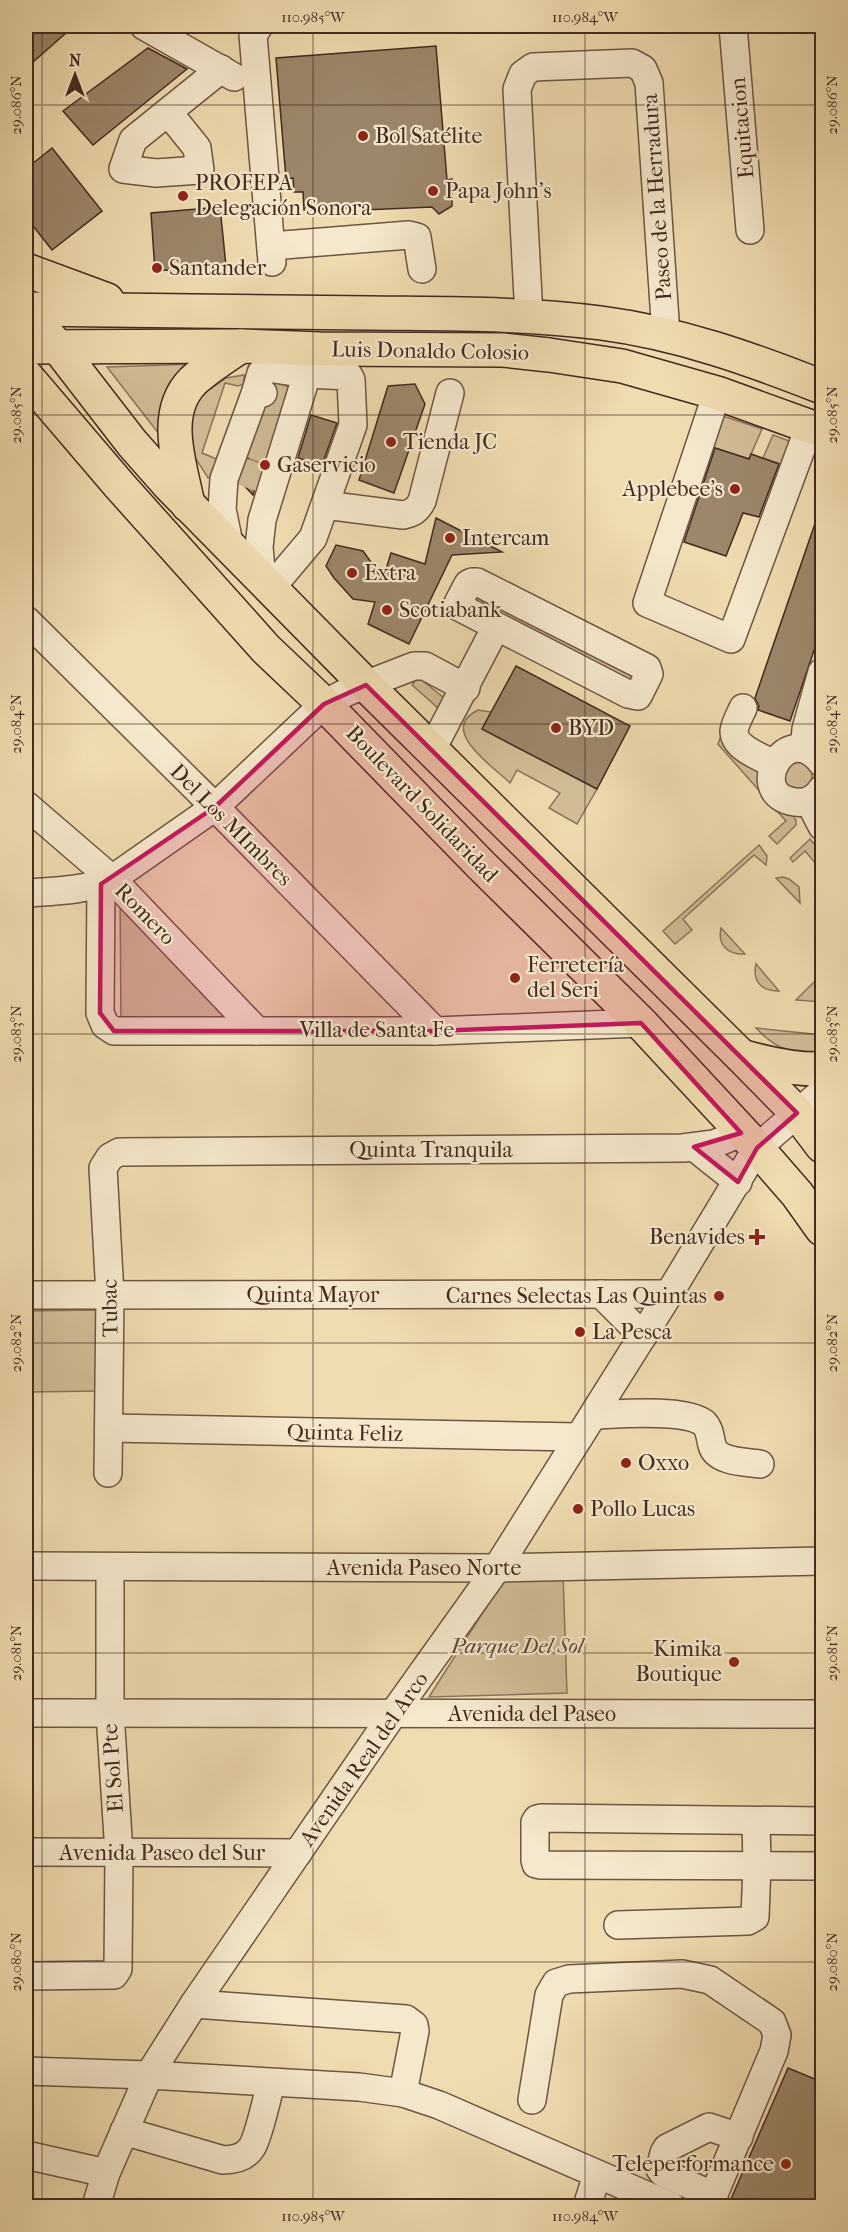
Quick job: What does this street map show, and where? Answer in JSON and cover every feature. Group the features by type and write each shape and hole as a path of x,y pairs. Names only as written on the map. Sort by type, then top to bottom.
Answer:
{"main road":[{"path":"26,270 67,287 140,311"},
{"name":"Luis Donaldo Colosio","path":"26,309 529,317 602,323 666,335 755,361 822,387"},
{"name":"Boulevard Solidaridad","path":"26,309 41,346 188,505 366,685 741,1056 797,1113 822,1146"},
{"name":"Luis Donaldo Colosio","path":"41,346 503,350 622,366 717,393 816,428"},
{"path":"188,505 176,444 174,425 177,409 182,395 193,382 241,346"},
{"name":"Boulevard Solidaridad","path":"26,376 41,415 266,649 324,704 481,865 641,1023 797,1194 822,1229"},
{"path":"26,397 41,415"},
{"path":"741,1056 768,1064 822,1069"}],"street":[{"path":"144,26 239,80 258,97"},
{"name":"Equitacion","path":"733,26 750,230"},
{"path":"250,31 272,254 410,235 417,237 423,269"},
{"name":"Paseo de la Herradura","path":"529,317 517,89 523,74 533,67 632,63 643,69 649,83 666,335"},
{"path":"168,112 221,69"},
{"path":"230,548 222,509 224,479 246,429 264,369 349,376 351,380 353,424 313,538 266,584 259,559 260,533 283,442 307,374"},
{"path":"325,505 403,515 412,514 422,501 450,393"},
{"path":"717,393 647,603 731,639 816,428"},
{"path":"477,582 647,668 649,674 638,696 634,697 496,627 459,607 458,603 468,584 477,582"},
{"name":"Del Los MImbres","path":"26,620 215,807 435,1031"},
{"path":"432,749 496,627"},
{"path":"26,892 76,890 107,881 215,807 324,704 347,692 402,670 425,666 466,688"},
{"path":"822,672 806,729 813,756 789,750 779,756 774,764 771,777 779,794 786,800 797,803 816,795 822,826"},
{"path":"742,708 734,732 736,739 747,750 774,764"},
{"name":"Romero","path":"26,805 107,881 257,1031"},
{"name":"Villa de Santa Fe","path":"107,881 100,1013 105,1025 114,1031 435,1031 641,1023"},
{"name":"Avenida Real del Arco","path":"100,2190 149,2075 194,2004 393,1714 497,1568 738,1182 749,1141 797,1113 822,1092"},
{"name":"Quinta Tranquila","path":"119,1152 694,1147 749,1141"},
{"path":"694,1147 738,1182"},
{"name":"Tubac","path":"108,1473 110,1295 103,1168 110,1157 119,1152"},
{"path":"601,1294 643,1336"},
{"name":"Quinta Mayor","path":"26,1296 669,1294"},
{"path":"594,1415 675,1413 704,1424 710,1434 712,1448 722,1457 760,1464"},
{"name":"Quinta Feliz","path":"110,1428 579,1437"},
{"name":"Avenida Paseo Norte","path":"26,1566 497,1568 822,1562"},
{"name":"El Sol Pte","path":"26,1976 114,1975 118,1969 119,1853 110,1713 110,1567"},
{"name":"Avenida del Paseo","path":"26,1713 822,1714"},
{"path":"822,1821 537,1819 535,1822 535,1860 536,1864 540,1865 822,1866"},
{"path":"618,1924 748,1921 755,1917 756,1821"},
{"name":"Avenida Paseo del Sur","path":"26,1852 298,1853"},
{"path":"532,2100 549,1995 556,1983 580,1978 682,1974 697,1976 710,1980 772,2022 777,2035 774,2051 739,2137 711,2201 660,2169 664,2153 668,2148 709,2127 739,2137"},
{"path":"194,2004 406,2019 414,2025 415,2031 403,2093"},
{"path":"26,2072 149,2075 359,2087 403,2093 439,2105 605,2188 671,2206"},
{"path":"124,2131 224,2160 234,2160 253,2147 271,2083"},
{"path":"26,2156 100,2190"},
{"path":"26,2172 100,2190"},
{"path":"587,2206 605,2188"}],"highlighted area":[{"path":"366,685 797,1113 757,1148 738,1182 694,1147 741,1133 641,1023 435,1031 114,1031 100,1013 101,884 215,807 324,704"}],"green space":[{"path":"194,364 166,443 107,367"},
{"path":"244,375 244,384 238,386 225,383 202,453 219,460 214,473 208,478 194,456 186,428 199,397 226,378"},
{"path":"720,415 762,429 749,459 709,446"},
{"path":"773,435 792,442 784,465 763,458"},
{"path":"485,597 639,678 636,684 481,603"},
{"path":"418,677 444,698 438,708 412,685"},
{"path":"734,701 732,719 767,767 796,821 796,825 777,844 769,836 786,821 718,744"},
{"path":"478,710 491,712 482,729 597,789 577,824 549,808 560,793 517,770 510,783 473,748 463,728 467,718"},
{"path":"798,762 808,766 812,776 808,786 798,790 788,786 784,776 788,766"},
{"path":"810,839 822,853 822,871 805,851 793,862 790,858"},
{"path":"759,845 767,856 766,865 754,855 683,919 692,930 675,944 663,931"},
{"path":"783,877 799,887 800,903 776,878"},
{"path":"120,889 254,1030 121,1028"},
{"path":"721,928 745,954 734,953 725,948 720,934"},
{"path":"756,964 779,991 773,991 760,984 756,976"},
{"path":"816,980 822,987 822,1002 796,1000"},
{"path":"756,1028 822,1035 822,1050 803,1053 786,1050"},
{"path":"99,1310 101,1391 26,1392 26,1311"},
{"name":"Parque Del Sol","path":"563,1574 567,1693 429,1697 506,1576"}],"building":[{"path":"26,26 74,26 26,68"},
{"name":"Bol Satélite","path":"436,46 447,180 452,179 452,206 439,214 432,207 304,210 303,192 294,192 293,178 286,179 276,58"},
{"path":"148,48 187,69 93,145 63,111"},
{"path":"52,148 102,211 52,250 26,217 26,169"},
{"path":"220,207 226,266 155,271 151,213"},
{"name":"Tienda JC","path":"415,384 425,404 394,493 359,480 388,386"},
{"path":"276,385 287,387 253,495 240,481 266,408 273,405 278,398"},
{"path":"311,415 337,423 322,465 298,458"},
{"name":"Applebee's","path":"715,448 749,459 751,454 779,464 759,517 743,513 726,556 684,542"},
{"path":"820,509 822,510 822,627 790,721 758,710 759,706 755,698"},
{"path":"436,518 502,552 452,555 409,644 368,624 375,602 353,599 326,566 336,545 363,551 383,579 391,553 425,564"},
{"name":"BYD","path":"516,666 630,726 597,789 482,729"},
{"path":"788,2068 822,2082 822,2178 816,2195 822,2197 822,2206 728,2206"}],"tunnel":[{"path":"263,393 292,403"},
{"path":"254,418 285,428"},
{"path":"245,442 276,453"},
{"path":"235,469 268,481"}],"place":[{"name":"Bol Satélite","path":"363,136"},
{"name":"Papa John's","path":"433,191"},
{"name":"PROFEPA Delegación Sonora","path":"183,196"},
{"name":"Santander","path":"157,268"},
{"name":"Tienda JC","path":"391,442"},
{"name":"Gaservicio","path":"265,465"},
{"name":"Applebee's","path":"735,489"},
{"name":"Intercam","path":"450,538"},
{"name":"Extra","path":"352,573"},
{"name":"Scotiabank","path":"387,610"},
{"name":"BYD","path":"556,728"},
{"name":"Ferretería del Seri","path":"515,978"},
{"name":"Benavides","path":"757,1237"},
{"name":"Carnes Selectas Las Quintas","path":"719,1296"},
{"name":"La Pesca","path":"580,1332"},
{"name":"Oxxo","path":"626,1463"},
{"name":"Pollo Lucas","path":"578,1509"},
{"name":"Kimika Boutique","path":"734,1662"},
{"name":"Teleperformance","path":"786,2164"}]}
